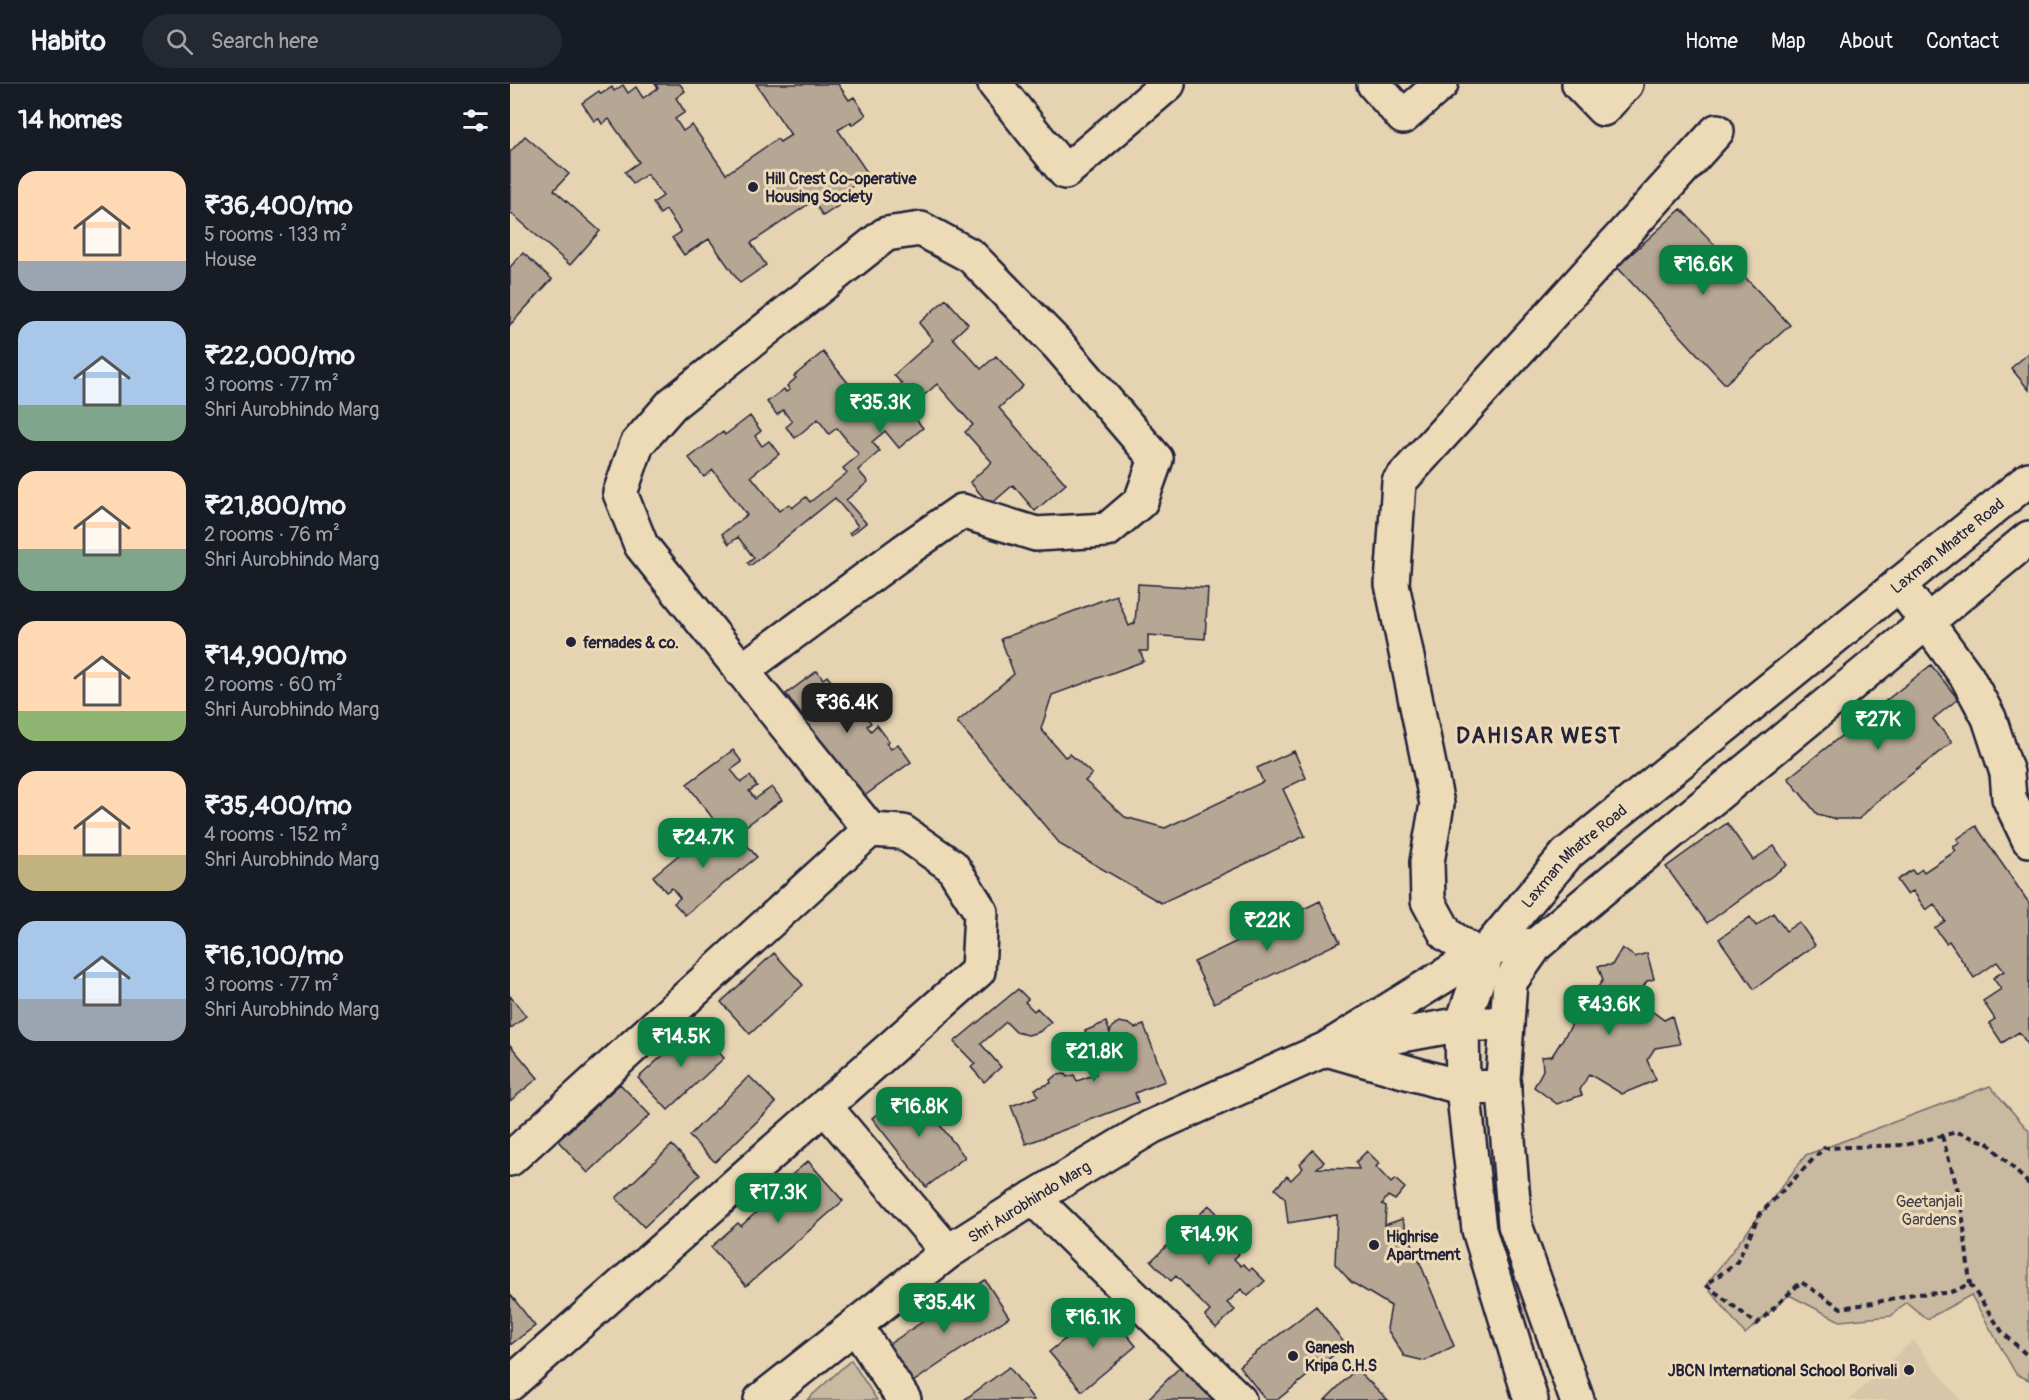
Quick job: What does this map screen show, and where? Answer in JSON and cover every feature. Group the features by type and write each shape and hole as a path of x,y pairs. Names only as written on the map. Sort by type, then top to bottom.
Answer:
{"street":[{"path":"995,84 1065,172 1168,84"},
{"path":"1374,84 1403,117 1441,84"},
{"path":"1579,84 1603,109 1626,84"},
{"path":"1483,951 1446,934 1428,901 1427,862 1437,804 1392,584 1399,482 1717,131"},
{"path":"741,671 962,511 1036,534 1107,530 1141,501 1156,459 1059,346 971,256 921,229 886,234 672,404 637,444 620,493 640,545 741,671 870,830"},
{"name":"Laxman Mhatre Road","path":"1531,1400 1479,1230 1463,1088 1462,1024 1483,951 1567,854 2029,479"},
{"path":"1577,1400 1515,1225 1504,1087 1510,981 1536,945 2029,538"},
{"path":"1899,584 1967,676 1989,718 2007,773 2008,798 2029,840"},
{"path":"510,1160 870,830 903,832 952,866 981,912 978,971 510,1384"},
{"name":"Shri Aurobhindo Marg","path":"761,1400 948,1252 1033,1197 1151,1127 1326,1049 1483,951 1536,945"},
{"name":"Shri Aurobhindo Marg","path":"1326,1049 1462,1024 1507,1024"},
{"path":"1326,1049 1463,1088 1504,1087"},
{"path":"825,1107 948,1252"},
{"path":"1033,1197 1239,1400"},
{"path":"856,1326 904,1400"}],"path":[{"path":"1970,1284 1949,1293 1913,1294 1873,1304 1841,1308 1801,1282 1757,1324 1706,1285 1737,1262 1760,1214 1824,1148 1905,1145 1957,1132 1988,1143 2029,1184"},
{"path":"1942,1136 1961,1202 1970,1284 2003,1332 2029,1357"}],"shaded area":[{"name":"JBCN International School Borivali","path":"1913,1340 1960,1400 1849,1400"}],"green space":[{"name":"Geetanjali Gardens","path":"1990,1086 2029,1131 2029,1380 2016,1374 1971,1295 1927,1319 1906,1302 1891,1316 1840,1321 1789,1295 1745,1334 1706,1285 1806,1155"},
{"path":"851,1360 877,1400 807,1400"}],"building":[{"name":"Hill Crest Co-operative Housing Society","path":"655,84 680,84 685,91 676,98 685,112 675,119 683,131 692,125 726,174 777,139 780,142 791,135 756,84 838,84 849,100 854,97 866,115 852,125 851,122 838,130 869,175 845,191 850,198 823,216 813,201 751,243 766,265 740,283 709,239 684,255 672,238 681,232 666,210 660,214 653,203 663,196 647,174 633,184 625,172 639,162 609,119 602,124 599,119 594,121 582,103 599,91 601,94 612,87 614,91 623,85 628,93 636,87 643,98 658,88"},
{"path":"525,136 569,174 554,190 600,231 570,265 510,212 510,152"},
{"path":"1681,209 1790,325 1725,384 1617,267"},
{"path":"523,253 552,279 510,325 510,267"},
{"path":"946,299 968,324 953,338 981,369 996,356 1023,386 999,408 1066,484 1035,511 1013,485 990,505 970,482 992,462 965,432 973,425 937,384 920,399 917,395 904,405 923,428 899,448 885,431 872,442 880,451 858,470 868,482 846,500 866,523 851,535 849,533 858,526 835,498 750,566 748,563 754,558 738,537 729,544 722,534 747,515 713,470 704,477 689,458 723,432 725,435 750,416 761,431 755,436 762,446 769,441 779,454 751,476 779,511 789,504 792,508 806,497 810,502 847,473 843,468 859,455 837,428 829,434 818,419 795,438 786,427 792,422 783,410 777,415 767,402 784,389 786,392 790,390 787,386 796,378 794,376 823,352 853,389 843,397 855,412 863,404 873,409 881,402 878,398 893,385 896,389 902,384 894,375 933,340 919,323"},
{"path":"2029,353 2029,390 2011,368"},
{"path":"1138,584 1208,588 1205,639 1148,635 1148,651 1140,651 1144,661 1052,695 1041,729 1065,757 1070,754 1092,774 1085,781 1125,817 1165,828 1263,782 1257,768 1294,751 1306,778 1283,789 1305,836 1161,903 1061,845 957,722 1014,674 1001,639 1116,595 1129,626 1135,623"},
{"path":"1931,665 1958,699 1933,719 1952,742 1876,802 1859,819 1836,819 1817,814 1788,778"},
{"path":"817,671 823,679 827,676 841,694 846,690 856,703 852,705 860,715 863,712 871,723 867,726 871,731 877,725 889,741 886,743 891,749 898,744 911,762 863,797 786,694"},
{"path":"733,750 742,762 731,770 741,782 750,776 757,786 749,791 755,799 772,787 782,800 728,839 687,784"},
{"path":"1727,823 1753,860 1774,846 1787,865 1707,923 1666,867"},
{"path":"714,826 735,853 746,844 757,857 685,915 674,903 680,898 672,888 666,892 653,876"},
{"path":"1976,826 2029,903 2029,1046 2019,1032 2002,1043 1989,1023 1995,1019 1983,1001 2001,989 1993,978 2004,971 1997,962 1974,978 1949,941 1946,943 1935,928 1945,921 1934,904 1926,910 1913,891 1907,894 1897,880 1912,870 1915,874 1922,869 1924,872 1956,851 1953,847 1960,843 1957,839"},
{"path":"1320,901 1340,942 1214,1003 1194,962"},
{"path":"1773,913 1786,931 1799,922 1815,945 1754,989 1719,939 1750,917 1756,926"},
{"path":"1622,948 1635,957 1647,953 1654,979 1647,981 1629,1008 1638,1016 1645,1006 1664,1020 1672,1016 1680,1044 1655,1048 1647,1060 1656,1080 1622,1094 1589,1074 1580,1090 1582,1095 1557,1104 1534,1087 1543,1070 1542,1057 1552,1056 1571,1026 1573,1011 1588,1001 1603,980 1598,966 1612,965"},
{"path":"774,953 803,985 750,1034 721,1002"},
{"path":"1018,989 1028,999 1025,1002 1034,1011 1037,1008 1051,1022 1039,1032 1028,1035 1016,1032 1006,1022 981,1044 1001,1067 984,1082 971,1067 975,1064 954,1042"},
{"path":"510,996 526,1016 510,1029"},
{"path":"1106,1022 1110,1033 1112,1027 1119,1022 1135,1028 1144,1025 1165,1081 1135,1093 1138,1102 1026,1144 1011,1106 1038,1096 1035,1089 1051,1083 1050,1080 1057,1075 1065,1074 1067,1077 1074,1075 1077,1081 1096,1074 1087,1051 1092,1050 1085,1031"},
{"path":"695,1026 724,1058 668,1110 638,1078"},
{"path":"510,1045 538,1078 510,1101"},
{"path":"749,1076 776,1103 715,1162 689,1136"},
{"path":"620,1084 650,1115 588,1173 558,1141"},
{"path":"911,1088 965,1157 926,1187 872,1118"},
{"path":"672,1145 700,1175 644,1227 616,1198"},
{"name":"Highrise Apartment","path":"1313,1150 1324,1162 1317,1168 1359,1169 1356,1162 1367,1151 1379,1163 1376,1167 1391,1183 1395,1179 1405,1188 1395,1200 1388,1196 1382,1204 1386,1206 1385,1225 1402,1219 1454,1346 1425,1361 1404,1356 1387,1329 1391,1306 1351,1282 1335,1264 1337,1215 1288,1223 1285,1198 1275,1189 1287,1176 1291,1180 1303,1168 1300,1164"},
{"path":"808,1161 843,1201 746,1286 711,1247 738,1223 741,1226 790,1182 787,1179"},
{"path":"1209,1205 1232,1229 1223,1238 1239,1254 1234,1259 1241,1266 1243,1264 1250,1270 1252,1268 1265,1281 1248,1296 1241,1289 1227,1303 1235,1310 1216,1328 1205,1316 1210,1311 1176,1276 1171,1281 1151,1261 1170,1243 1176,1249 1192,1233 1187,1227"},
{"path":"985,1280 1009,1317 904,1388 879,1351"},
{"path":"510,1294 535,1326 510,1345"},
{"name":"Ganesh Kripa C.H.S","path":"1316,1306 1346,1345 1277,1400 1266,1400 1239,1366"},
{"path":"1104,1307 1136,1346 1082,1391 1049,1352"},
{"path":"1009,1367 1034,1400 964,1400"},
{"path":"1180,1367 1214,1400 1147,1400"},
{"path":"1356,1369 1388,1400 1325,1400"}],"place":[{"name":"Hill Crest Co-operative Housing Society","path":"753,187"},
{"name":"fernades & co.","path":"571,642"},
{"name":"Highrise Apartment","path":"1374,1245"},
{"name":"Ganesh Kripa C.H.S","path":"1293,1356"},
{"name":"JBCN International School Borivali","path":"1909,1370"}],"district":[{"name":"DAHISAR WEST","path":"1539,735"}]}
